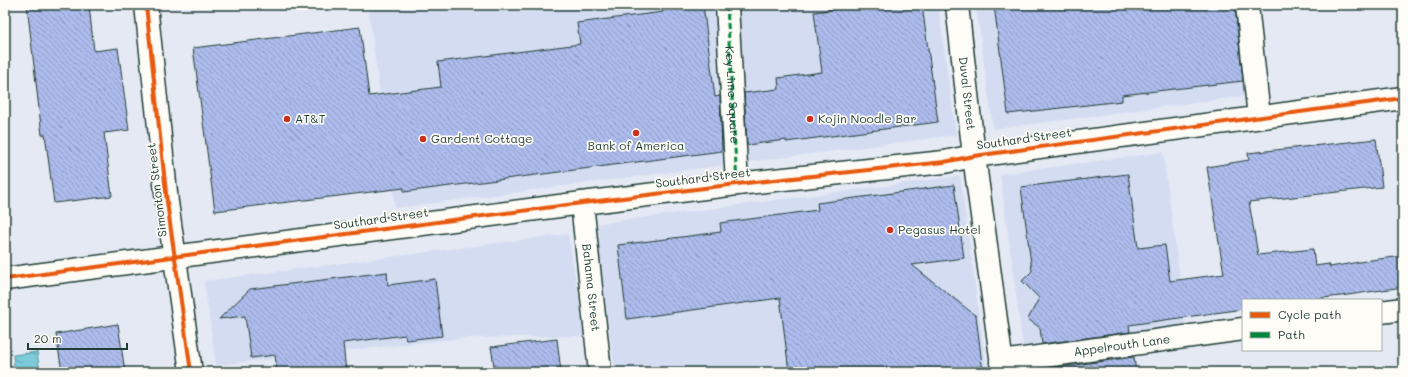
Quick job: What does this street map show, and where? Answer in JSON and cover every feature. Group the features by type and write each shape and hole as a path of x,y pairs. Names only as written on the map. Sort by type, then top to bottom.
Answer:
{"street":[{"name":"Simonton Street","path":"146,5 167,202 191,372"},
{"name":"Key Lime Square","path":"726,5 737,184"},
{"name":"Duval Street","path":"956,5 1002,367"},
{"path":"1247,5 1259,117"},
{"name":"Southard Street","path":"5,279 582,203 737,184 944,162 974,156 1403,98"},
{"name":"Bahama Street","path":"582,203 600,372"},
{"path":"1382,312 1403,309"},
{"name":"Appelrouth Lane","path":"1002,367 1242,329"}],"shaded area":[{"path":"368,5 938,5 956,135 395,208"},
{"path":"976,5 1241,5 1253,95 993,129"},
{"path":"1163,152 1186,326 1023,347 1000,174"},
{"path":"960,176 987,372 615,372 595,224"},
{"path":"568,234 585,336 463,338 216,365 204,281"}],"water":[{"path":"37,352 40,372 15,372 13,355"}],"building":[{"path":"27,5 89,5 94,51 118,48 129,130 104,133 112,196 54,203 45,134 42,135"},
{"path":"662,5 703,5 715,97 720,96 722,151 404,192 404,188 215,211 193,48 360,27 369,96 441,87 438,62 580,44 577,23 663,12"},
{"path":"866,5 922,5 938,122 786,142 786,140 747,145 744,93 779,89 778,78 822,72 814,12"},
{"path":"994,5 1235,5 1243,81 1122,95 1122,101 1008,114"},
{"path":"1376,139 1382,187 1249,202 1258,255 1313,249 1315,266 1329,264 1330,267 1403,256 1403,287 1314,299 1242,299 1242,309 1129,325 1130,332 1042,344 1040,328 1028,319 1039,298 1022,281 1032,271 1021,187 1128,174 1138,248 1165,245 1170,281 1224,274 1207,167 1249,160 1248,153"},
{"path":"954,185 964,258 912,265 976,316 983,372 789,372 780,298 627,319 618,245 721,232 720,223 818,210 817,203"},
{"path":"387,272 388,285 435,279 442,336 406,340 405,335 343,343 346,372 277,372 275,355 251,358 245,316 219,319 250,289"},
{"path":"118,324 125,372 62,372 56,334"},
{"path":"557,339 561,372 495,372 491,347"},
{"path":"1134,357 1136,372 1045,372 1045,369"}],"marked path":[{"path":"727,5 737,184"}],"cycle path":[{"path":"146,5 167,202 191,372"},
{"path":"5,279 582,203 737,184 944,162 974,156 1403,98"}],"place":[{"name":"AT&T","path":"287,119"},
{"name":"Kojin Noodle Bar","path":"810,119"},
{"name":"Bank of America","path":"636,133"},
{"name":"Gardent Cottage","path":"423,139"},
{"name":"Pegasus Hotel","path":"890,230"}]}
